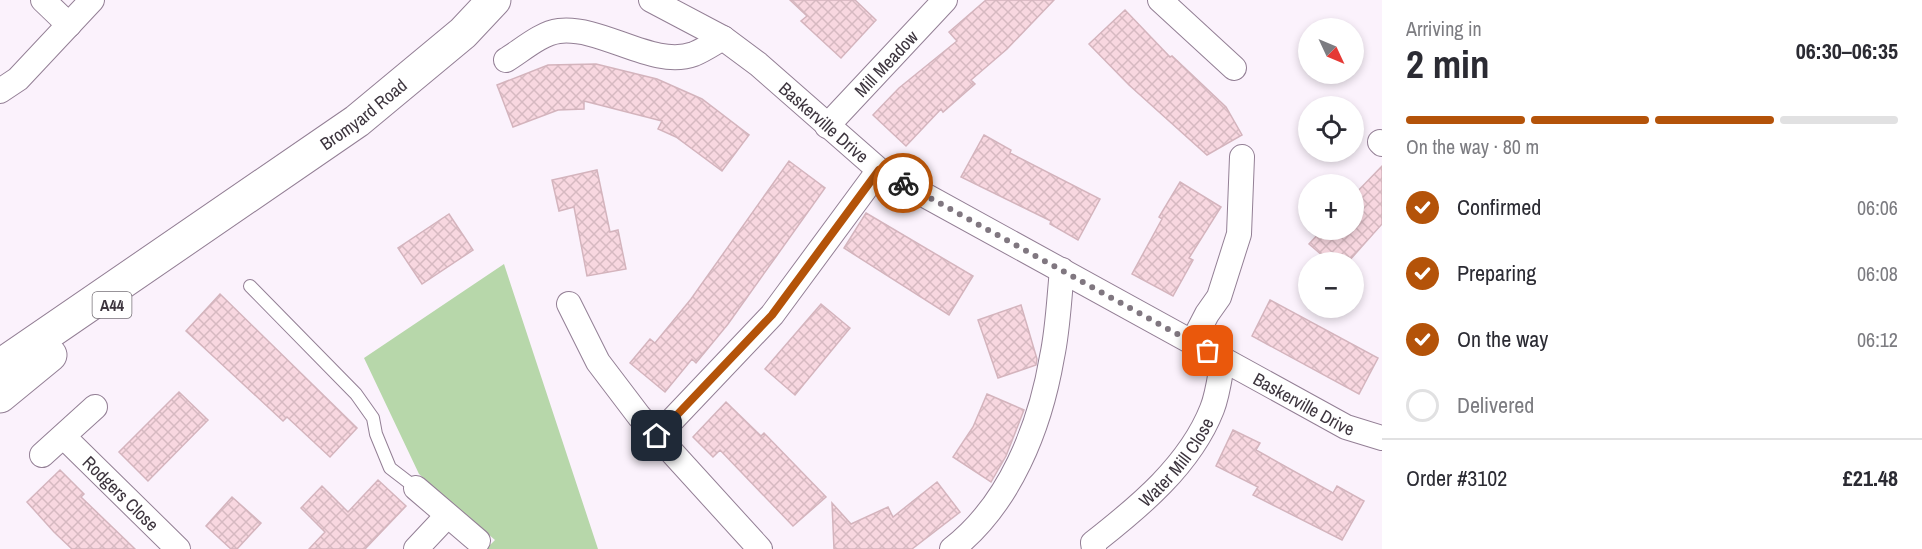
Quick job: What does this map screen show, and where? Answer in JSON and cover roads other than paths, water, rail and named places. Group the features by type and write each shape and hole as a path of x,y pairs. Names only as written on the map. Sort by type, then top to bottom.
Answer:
{"main road":[{"name":"Bromyard Road","path":"0,366 223,214 374,107 463,33 494,0"},
{"name":"Bromyard Road","path":"0,396 223,214"}],"street":[{"path":"43,0 69,25"},
{"path":"0,91 18,79 92,0"},
{"name":"Mill Meadow","path":"827,126 945,0"},
{"path":"1160,0 1234,68"},
{"name":"Baskerville Drive","path":"662,2 723,38 758,64 879,170 1346,427 1382,438"},
{"path":"506,60 557,31 598,35 642,51 683,56 695,54 723,38"},
{"path":"1192,343 1219,297 1239,234 1242,157"},
{"path":"657,436 772,315 879,170"},
{"path":"952,549 981,524 1010,479 1033,434 1052,357 1062,270"},
{"path":"569,304 598,362 657,436 760,549"},
{"name":"Water Mill Close","path":"1090,547 1174,470 1197,440 1213,408 1223,359"},
{"path":"42,455 95,407"},
{"name":"Rodgers Close","path":"64,437 178,549"},
{"path":"416,488 478,541"},
{"path":"416,549 446,516"}],"lane":[{"path":"250,286 356,394 373,418 376,434 390,468 416,488"}]}
